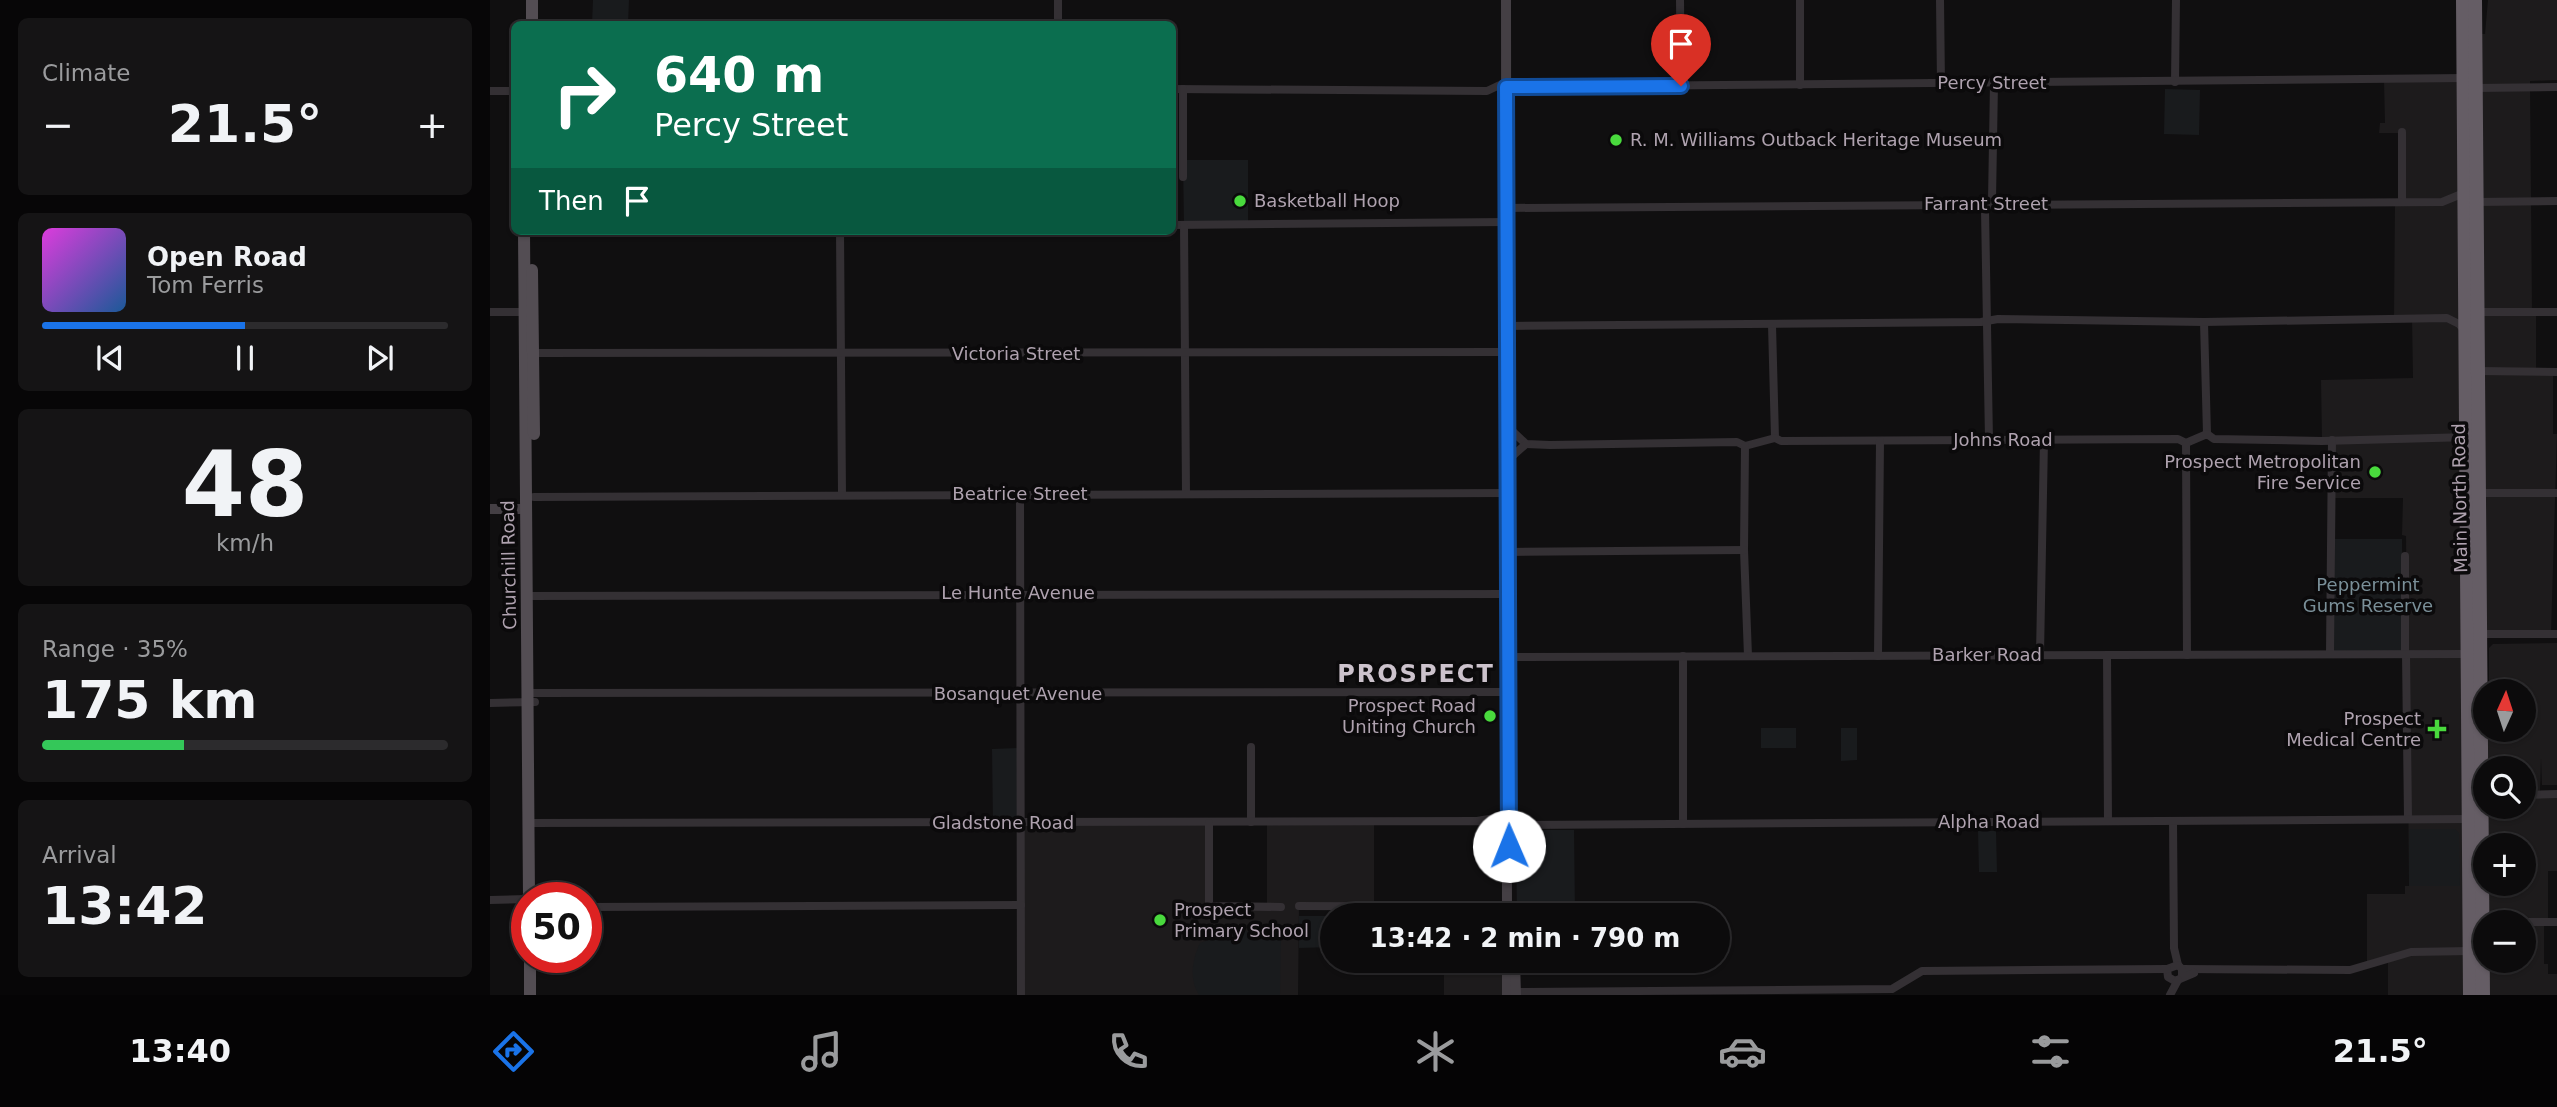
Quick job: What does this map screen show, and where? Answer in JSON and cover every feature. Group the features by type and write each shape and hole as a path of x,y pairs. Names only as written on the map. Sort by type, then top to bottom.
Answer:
{"highway":[{"name":"Main North Road","path":"2463,0 2470,84 2471,310 2478,371 2472,437"},
{"name":"Main North Road","path":"2475,0 2476,70 2463,100 2464,194 2469,208 2465,290 2471,310 2465,331 2481,634 2483,756"},
{"name":"Main North Road","path":"2473,494 2468,654 2473,772"},
{"name":"Main North Road","path":"2475,819 2476,910"},
{"name":"Main North Road","path":"2470,995 2470,951 2473,936"},
{"name":"Main North Road","path":"2481,973 2483,995"}],"main road":[{"path":"523,0 523,21"},
{"path":"532,0 532,21"},
{"path":"1506,0 1508,903"},
{"name":"Churchill Road","path":"524,235 534,497 530,512"},
{"name":"Churchill Road","path":"528,312 532,235"},
{"name":"Churchill Road","path":"529,353 532,823 536,882"},
{"path":"490,509 530,512 533,474"},
{"name":"Churchill Road","path":"529,882 532,823"},
{"path":"530,973 530,995"},
{"path":"537,973 537,995"},
{"path":"1508,973 1511,994"},
{"path":"1511,994 1514,973"}],"street":[{"path":"1058,0 1058,21"},
{"path":"1680,0 1681,86"},
{"path":"1800,0 1800,85"},
{"path":"1940,0 1941,84"},
{"path":"2175,0 2175,82"},
{"name":"Percy Street","path":"1506,89 2175,82 2557,87"},
{"path":"1989,440 1985,210 1992,200 1994,83"},
{"path":"1176,89 1506,89"},
{"path":"1183,89 1183,177"},
{"path":"1487,90 1506,89"},
{"path":"490,91 511,91"},
{"path":"2402,132 2402,202"},
{"name":"Farrant Street","path":"1506,208 2442,202 2464,194"},
{"path":"2442,202 2469,208 2557,201"},
{"path":"1176,225 1507,222"},
{"path":"1184,225 1186,494"},
{"path":"840,235 842,494"},
{"path":"1507,326 1987,321 2204,322 2447,318 2471,310 2557,312"},
{"path":"490,312 528,312"},
{"path":"2447,318 2465,331"},
{"path":"2204,322 2207,434 2214,439 2472,437"},
{"path":"1772,325 1775,438"},
{"name":"Victoria Street","path":"529,353 1507,352"},
{"path":"2478,371 2557,372"},
{"path":"1508,427 1526,444 1508,460"},
{"name":"Johns Road","path":"1526,444 1737,442 1745,446 1775,438 1781,441 2178,439 2186,443 2207,434"},
{"path":"2040,655 2044,440"},
{"path":"2330,654 2332,440"},
{"path":"1878,656 1880,441"},
{"path":"2186,443 2188,654"},
{"path":"1745,446 1744,550 1748,656"},
{"name":"Beatrice Street","path":"534,497 1507,493"},
{"path":"2473,494 2557,493"},
{"path":"1020,494 1021,995"},
{"path":"1508,552 1744,550"},
{"path":"2405,556 2408,819"},
{"name":"Le Hunte Avenue","path":"531,596 1508,594"},
{"path":"2481,634 2557,634"},
{"name":"Barker Road","path":"1507,657 2468,654"},
{"path":"2107,655 2108,821"},
{"path":"1683,656 1683,824"},
{"name":"Bosanquet Avenue","path":"490,703 531,698 1508,691"},
{"path":"1251,747 1251,822"},
{"path":"2536,794 2557,794"},
{"name":"Gladstone Road","path":"1477,821 1501,817 1508,811"},
{"name":"Alpha Road","path":"1509,828 1683,824 2473,819"},
{"name":"Gladstone Road","path":"532,823 1477,821 1509,828"},
{"path":"2169,995 2175,972 2173,821"},
{"path":"1209,822 1209,906 1281,907"},
{"path":"490,900 511,899"},
{"path":"602,907 1021,905"},
{"path":"1299,906 1320,907"},
{"path":"2536,922 2557,922"},
{"path":"1511,994 1892,989 1922,971 2350,970 2411,951 2470,951"}],"shaded area":[{"path":"2488,0 2557,0 2557,80 2530,81 2532,311 2536,312 2536,371 2553,372 2553,434 2557,434 2551,634 2475,634 2480,679 2473,679 2473,742 2536,742 2536,679 2489,679 2489,648 2493,644 2557,643 2557,785 2542,785 2541,758 2540,794 2557,794 2557,871 2548,871 2548,922 2544,923 2544,964 2548,964 2548,974 2557,974 2557,995 2388,995 2388,959 2367,965 2367,894 2405,894 2405,886 2409,886 2406,536 2402,535 2403,498 2332,498 2332,441 2322,441 2321,380 2413,378 2412,318 2394,317 2395,202 2400,202 2400,133 2379,133 2380,123 2385,123 2384,81 2470,80 2470,34 2485,34"},
{"name":"Prospect Primary School","path":"1267,822 1374,822 1374,903 1320,903 1320,907 1299,907 1298,995 1021,995 1021,823 1209,823 1209,906 1267,906"},
{"path":"1444,973 1507,973 1507,995 1444,995"}],"green space":[{"path":"593,0 629,0 628,21 592,21"},
{"path":"2165,89 2200,90 2199,135 2164,134"},
{"path":"1183,160 1248,160 1248,224 1184,225"},
{"name":"Peppermint Gums Reserve","path":"2335,539 2402,539 2403,652 2333,653"},
{"path":"1761,728 1796,728 1796,748 1761,748"},
{"path":"1841,728 1857,728 1857,760 1841,761"},
{"path":"1021,748 1021,823 993,822 992,749"},
{"path":"2409,829 2455,829 2459,833 2460,886 2409,886"},
{"path":"1524,830 1574,830 1575,903 1517,903 1516,838"},
{"path":"1978,831 1996,831 1997,872 1979,872"},
{"path":"1320,915 1320,947 1299,948 1299,916"},
{"path":"1237,930 1281,936 1280,995 1199,995 1194,983 1193,969 1200,943"}],"place":[{"name":"R. M. Williams Outback Heritage Museum","path":"1616,140"},
{"name":"Basketball Hoop","path":"1240,201"},
{"name":"Prospect Metropolitan Fire Service","path":"2375,472"},
{"name":"Prospect Road Uniting Church","path":"1490,716"},
{"name":"Prospect Medical Centre","path":"2437,729"},
{"name":"Prospect Primary School","path":"1160,920"}],"district":[{"name":"PROSPECT","path":"1416,674"}],"route":[{"path":"1509,846 1506,87 1681,86"}]}
